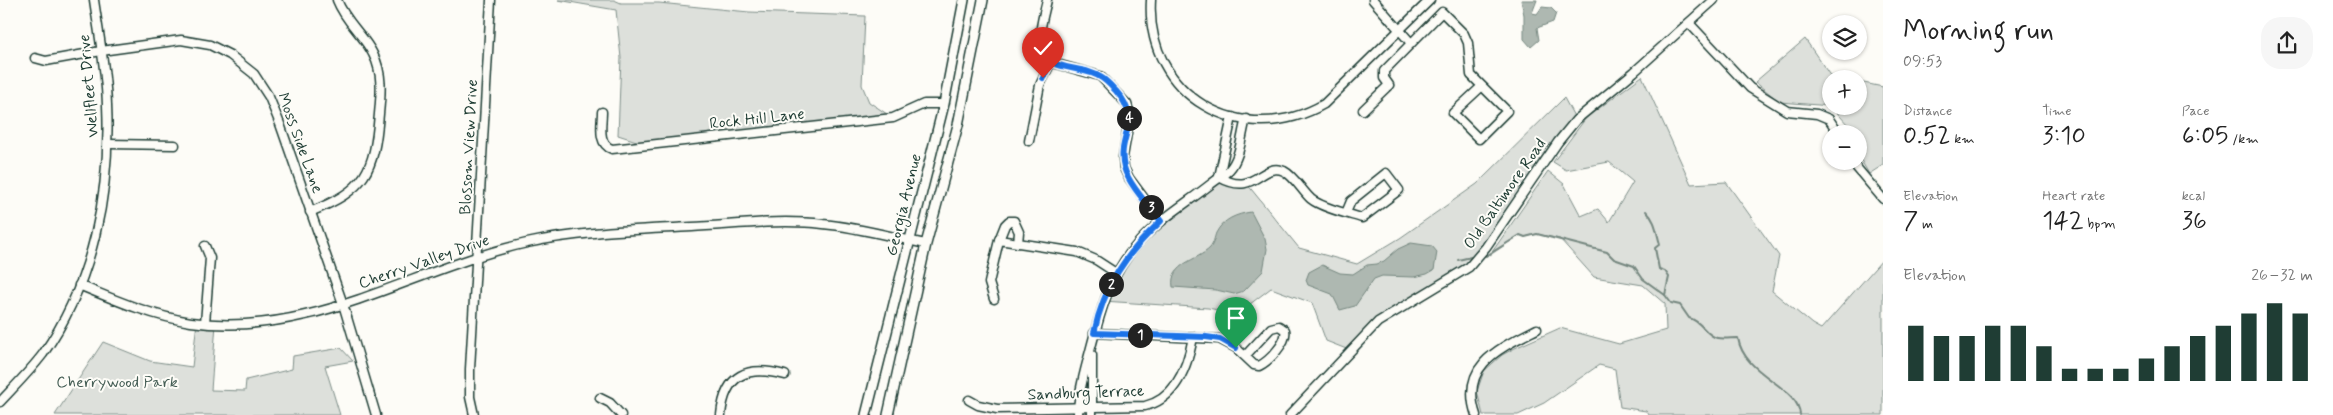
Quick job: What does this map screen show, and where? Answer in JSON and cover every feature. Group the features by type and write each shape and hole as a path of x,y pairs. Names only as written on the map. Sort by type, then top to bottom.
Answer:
{"main road":[{"name":"Georgia Avenue","path":"866,415 944,104 964,0"},
{"name":"Georgia Avenue","path":"888,415 926,244 958,125 983,0"}],"street":[{"name":"Wellfleet Drive","path":"79,285 99,216 106,178 108,144 107,104 94,0"},
{"path":"310,212 347,194 362,179 372,162 376,150 381,92 379,68 373,52 351,25 337,0"},
{"name":"Blossom View Drive","path":"474,415 470,397 470,369 491,0"},
{"path":"1047,0 1039,42 1042,50 1051,62 1100,76 1126,104 1130,115 1123,157 1124,168 1129,178 1161,221"},
{"path":"1151,0 1151,27 1160,60 1178,85 1192,97 1214,110 1232,117 1278,120 1302,115 1324,104 1430,0"},
{"path":"1373,0 1399,31 1412,43"},
{"name":"Old Baltimore Road","path":"1290,415 1378,322 1469,267 1486,247 1558,142 1576,120 1714,0"},
{"path":"1364,110 1389,85 1384,78 1384,71 1442,12 1464,34 1468,43 1471,75 1506,112 1479,139 1453,113 1481,87"},
{"path":"1688,23 1750,88 1787,111 1817,114 1829,119 1833,125"},
{"name":"Moss Side Lane","path":"35,58 46,61 180,40 210,45 230,55 254,74 269,96 343,304 376,415"},
{"path":"1029,140 1040,85 1051,62"},
{"name":"Rock Hill Lane","path":"602,112 603,142 606,147 612,148 893,118 924,104 944,104"},
{"path":"1219,177 1232,117"},
{"path":"1078,411 1094,333 1103,301 1116,273 1139,242 1161,221 1177,212 1229,169 1234,161 1246,119"},
{"path":"108,144 176,145"},
{"path":"1219,177 1238,185 1247,184 1264,173 1274,170 1285,172 1313,201 1346,213 1362,218 1399,190 1386,173 1351,201 1346,213"},
{"path":"1859,170 1883,199"},
{"path":"994,300 989,283 999,240 1005,225 1009,221 1014,221 1019,232 1018,243"},
{"name":"Cherry Valley Drive","path":"79,285 152,312 205,323 234,325 272,323 322,312 477,258 524,244 578,234 752,224 822,224 926,244"},
{"path":"999,240 1077,252 1096,260 1116,273"},
{"path":"205,246 210,258 205,323"},
{"path":"0,402 26,376 44,352 63,320 79,285"},
{"path":"1094,333 1220,339 1236,348 1256,366 1262,364 1284,341 1286,336 1285,330 1279,326 1271,328 1245,356"},
{"path":"1476,415 1470,389 1482,363 1490,355 1537,328"},
{"name":"Sandburg Terrace","path":"969,400 997,409 1092,411 1145,406 1160,401 1172,389 1185,368 1193,337"},
{"path":"1091,346 1092,411"},
{"path":"721,415 723,397 733,380 744,373 770,371 785,375"},
{"path":"600,398 610,403 621,415"}],"green space":[{"path":"558,0 614,0 621,3 659,3 749,12 865,16 862,85 869,102 893,118 649,145 618,135 621,58 616,10"},
{"path":"1805,39 1826,70 1822,70 1822,105 1780,102 1755,82"},
{"path":"1642,76 1691,184 1726,182 1779,256 1772,291 1812,324 1821,329 1883,259 1883,415 1649,415 1646,411 1620,407 1615,369 1599,365 1544,403 1518,415 1483,415 1477,391 1484,371 1502,355 1515,348 1560,328 1619,344 1666,330 1665,304 1643,285 1594,277 1560,239 1537,234 1525,237 1520,235 1490,255 1548,171 1564,184 1581,216 1598,209 1609,222 1633,182 1609,162 1566,170 1553,162 1586,118"},
{"path":"1867,84 1883,87 1883,165 1869,174 1867,170 1867,125 1848,125 1839,115 1867,115"},
{"path":"1564,98 1576,120 1469,267 1397,308 1349,350 1326,341 1312,303 1271,288 1237,314 1208,308 1103,301 1139,242 1219,177 1247,184 1299,248 1357,264 1400,238 1477,184"},
{"name":"Cherrywood Park","path":"197,322 216,324 211,390 245,391 246,380 292,369 293,356 341,348 353,361 325,366 340,415 55,415 103,342 150,361 192,367"}],"shaded area":[{"path":"1521,0 1537,0 1532,13 1537,14 1542,7 1551,8 1556,13 1553,22 1537,28 1539,40 1531,47 1524,39 1524,15"},
{"path":"1251,212 1265,239 1267,249 1263,271 1244,291 1234,294 1216,290 1173,287 1175,273 1185,263 1210,248 1222,224 1236,216"},
{"path":"1411,243 1432,246 1437,252 1434,270 1414,277 1382,276 1374,279 1355,306 1340,310 1332,294 1308,285 1306,280 1309,272 1322,265 1340,273 1353,274 1367,265 1384,261 1398,249"}],"waterway":[{"path":"1646,211 1654,222 1660,244 1655,248 1659,269 1665,271 1669,277 1665,295"},
{"path":"1486,256 1520,235 1525,237 1537,234 1607,252 1614,259 1634,266 1643,279 1665,295 1671,303 1680,305 1689,318 1697,322 1713,337 1738,338 1742,351 1750,362 1791,396 1797,405 1800,415"},
{"path":"1458,260 1471,257"}],"route":[{"path":"1043,78 1051,62 1064,67 1090,72 1108,82 1123,100 1129,109 1130,115 1123,157 1124,168 1129,178 1161,221 1139,242 1116,273 1103,301 1094,333 1206,337 1220,339 1236,348"}]}
